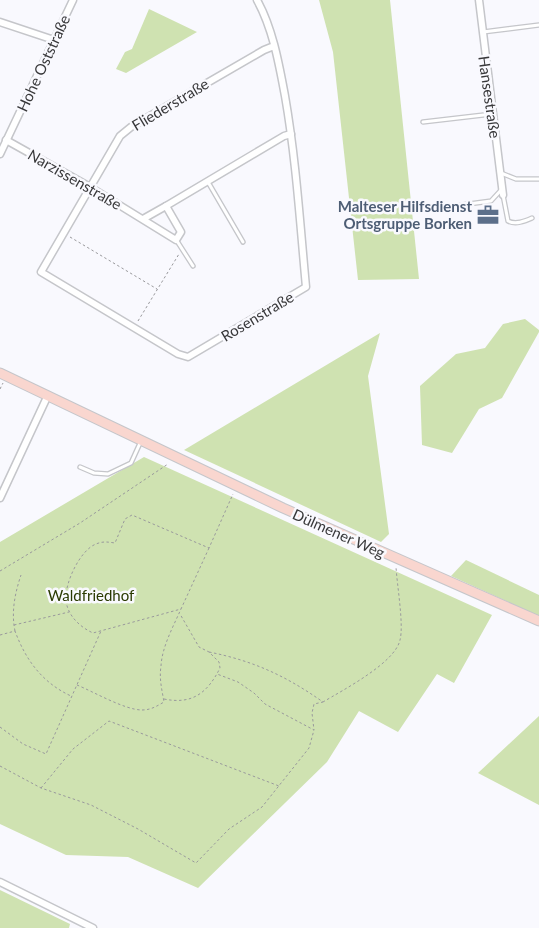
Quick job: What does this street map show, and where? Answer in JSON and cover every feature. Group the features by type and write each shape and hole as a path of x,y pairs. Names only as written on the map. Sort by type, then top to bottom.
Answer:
{"street":[{"name":"Hohe Oststraße","path":"0,154 73,0"},
{"name":"Rosenstraße","path":"90,187 40,272 178,354 188,357 306,287 291,134 274,46 267,22 257,0"},
{"name":"Hansestraße","path":"479,0 502,192"},
{"path":"0,22 54,40"},
{"name":"Fliederstraße","path":"90,187 120,136 132,127 274,46"},
{"path":"143,219 284,136 291,134"},
{"name":"Narzissenstraße","path":"6,140 90,187 176,240 181,232 166,206"},
{"name":"Dülmener Weg","path":"0,373 391,557 539,621"},
{"path":"0,498 48,395"},
{"path":"0,882 93,928"}],"lane":[{"path":"482,32 539,25"},
{"path":"424,122 493,114"},
{"path":"500,172 516,178 539,179"},
{"path":"208,182 243,242"},
{"path":"460,205 491,201 502,192 508,221 512,223 532,218"},
{"name":"Narzissenstraße","path":"176,240 193,266"},
{"path":"80,467 94,473 108,474 131,462 141,440"}],"path":[{"path":"63,233 157,289"},
{"path":"134,327 182,249"},
{"path":"0,571 87,518 169,463"},
{"path":"77,684 129,708 152,709 164,702 160,684 160,666 163,652 180,609 237,486"},
{"path":"180,609 93,633 83,628 73,618 66,602 67,586 84,553 99,543 115,543 128,517 132,516 145,520 209,548"},
{"path":"0,766 41,788 91,805 138,829 196,863 229,829 262,807 309,748 314,730 312,713 314,704 323,702 370,674 390,656 400,642 396,567"},
{"path":"21,575 14,606 13,619 15,631 28,659 38,673 60,691 72,697"},
{"path":"14,625 70,612"},
{"path":"179,613 199,647 209,652 238,658 262,667 285,678 323,702"},
{"path":"0,635 15,631"},
{"path":"0,728 23,744 46,754 101,631"},
{"path":"163,698 175,701 187,700 197,696 210,686 220,668 219,662 209,652"},
{"path":"217,674 238,682 254,693 265,704 314,730"},
{"path":"41,788 73,749 108,721 279,786"}],"green space":[{"path":"319,0 390,0 419,279 358,280 333,52"},
{"path":"149,9 197,32 126,73 116,69 125,52 132,49"},
{"path":"525,319 539,332 502,398 479,409 452,453 422,445 420,386 456,354 485,348 503,324"},
{"path":"380,333 368,376 389,534 381,542 184,450"},
{"name":"Waldfriedhof","path":"144,457 492,615 454,683 437,674 398,732 359,711 327,762 198,888 128,857 66,855 0,824 0,542"},
{"path":"466,560 539,595 539,616 451,576"},
{"path":"539,716 539,805 478,773"},
{"path":"0,890 70,924 69,928 0,928"}],"place":[{"name":"Malteser Hilfsdienst Ortsgruppe Borken","path":"488,215"}]}
